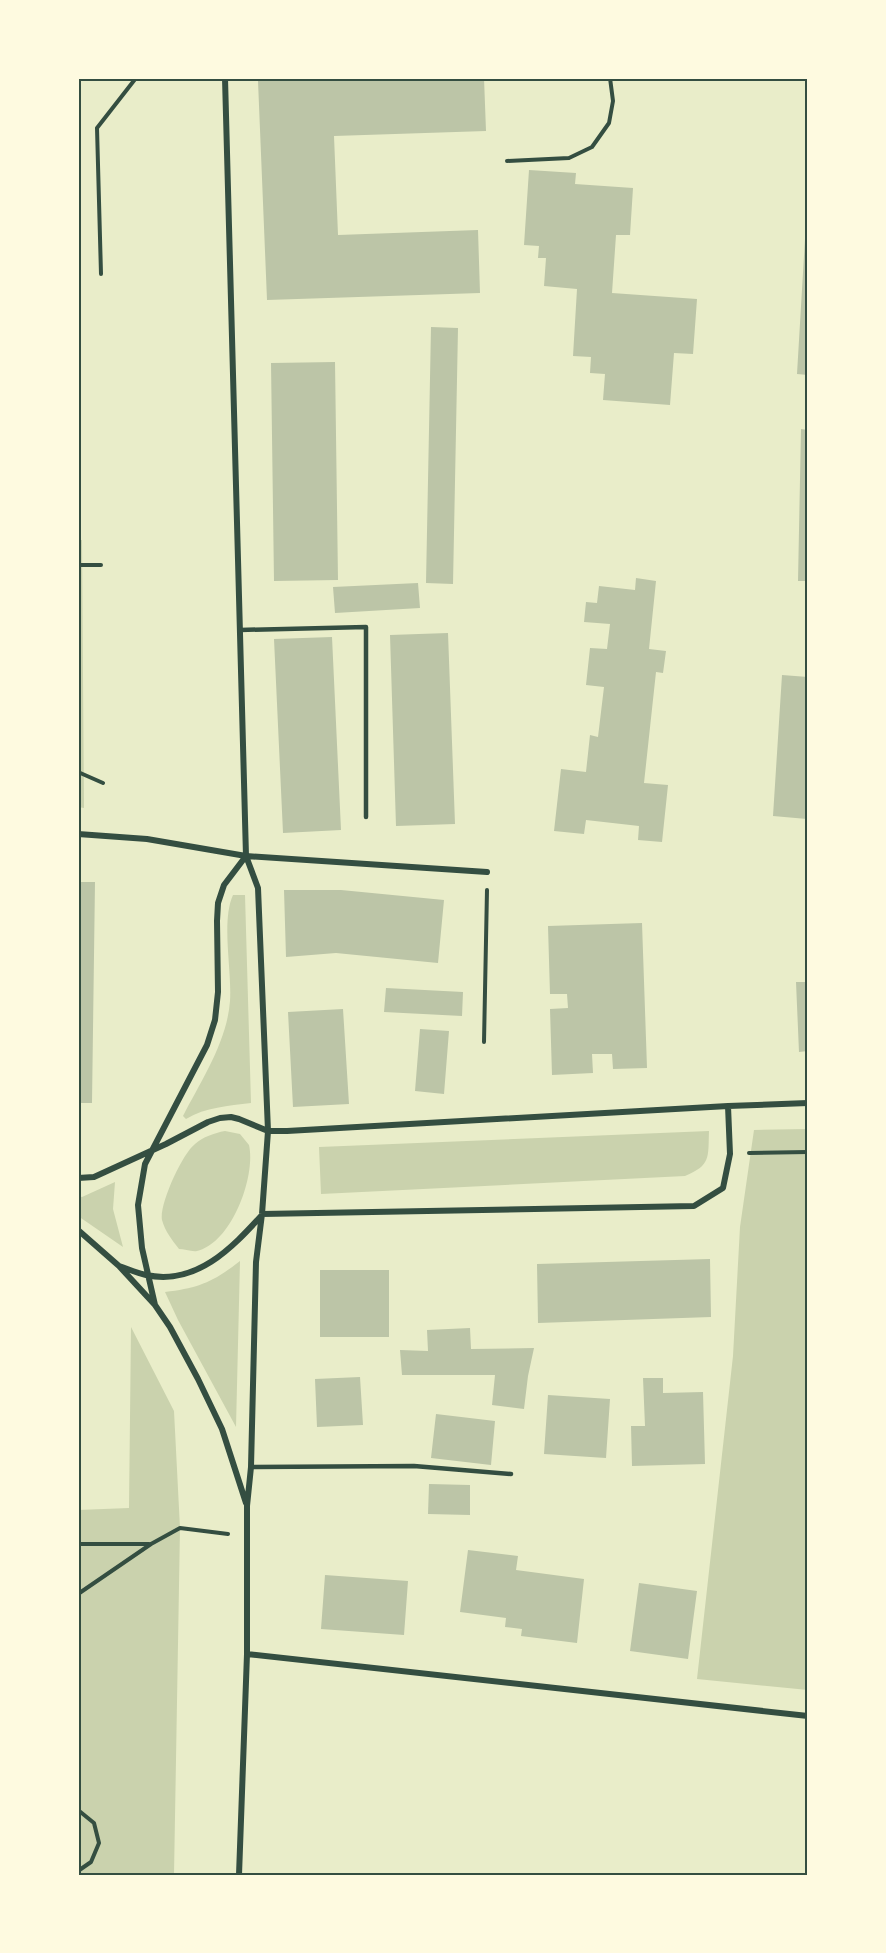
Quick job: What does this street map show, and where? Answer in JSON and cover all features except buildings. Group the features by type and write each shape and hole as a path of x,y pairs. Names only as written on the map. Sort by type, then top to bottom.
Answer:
{"street":[{"path":"225,78 246,856 258,888 268,1131 256,1262 251,1467 247,1506 247,1654 239,1875"},
{"path":"78,834 147,840 246,856 487,872"},
{"path":"155,1305 142,1248 138,1205 141,1178 150,1151 207,1045 215,1020 218,992 218,903 224,885 246,856"},
{"path":"78,1178 94,1177 220,1118 239,1119 268,1131 728,1106 808,1104"},
{"path":"119,1266 148,1275 168,1276 203,1267 235,1244 262,1214 694,1206 723,1188 730,1154 728,1106"},
{"path":"78,1230 119,1266 155,1305 170,1327 222,1428 247,1506"},
{"path":"247,1654 808,1716"}],"lane":[{"path":"240,630 366,627 366,817"},
{"path":"251,1467 414,1466 511,1474"}],"path":[{"path":"100,274 97,128 136,78"},
{"path":"507,161 569,158 592,147 609,123 613,101 610,78"},
{"path":"78,565 101,565"},
{"path":"78,772 104,783"},
{"path":"484,1042 487,872"},
{"path":"730,1154 808,1152"},
{"path":"78,1594 151,1544 180,1528 248,1536"},
{"path":"78,1544 151,1544"},
{"path":"78,1810 94,1823 99,1843 91,1862 78,1871"}],"green space":[{"path":"78,540 82,540 84,808 78,807"},
{"path":"233,895 245,895 251,1103 209,1109 186,1119 183,1116 219,1046 228,1016 230,988 228,918"},
{"path":"808,1129 808,1690 697,1679 733,1356 740,1227 754,1130"},
{"path":"225,1131 240,1134 249,1145 249,1174 239,1207 231,1222 210,1245 197,1251 179,1249 162,1220 168,1192 178,1168 190,1150 205,1137"},
{"path":"709,1131 708,1154 704,1164 685,1176 321,1194 319,1147"},
{"path":"115,1182 113,1209 123,1247 78,1216 78,1196 82,1197"},
{"path":"240,1261 236,1427 165,1292 205,1283"},
{"path":"131,1327 174,1411 180,1528 174,1875 78,1875 78,1510 129,1508"}]}
